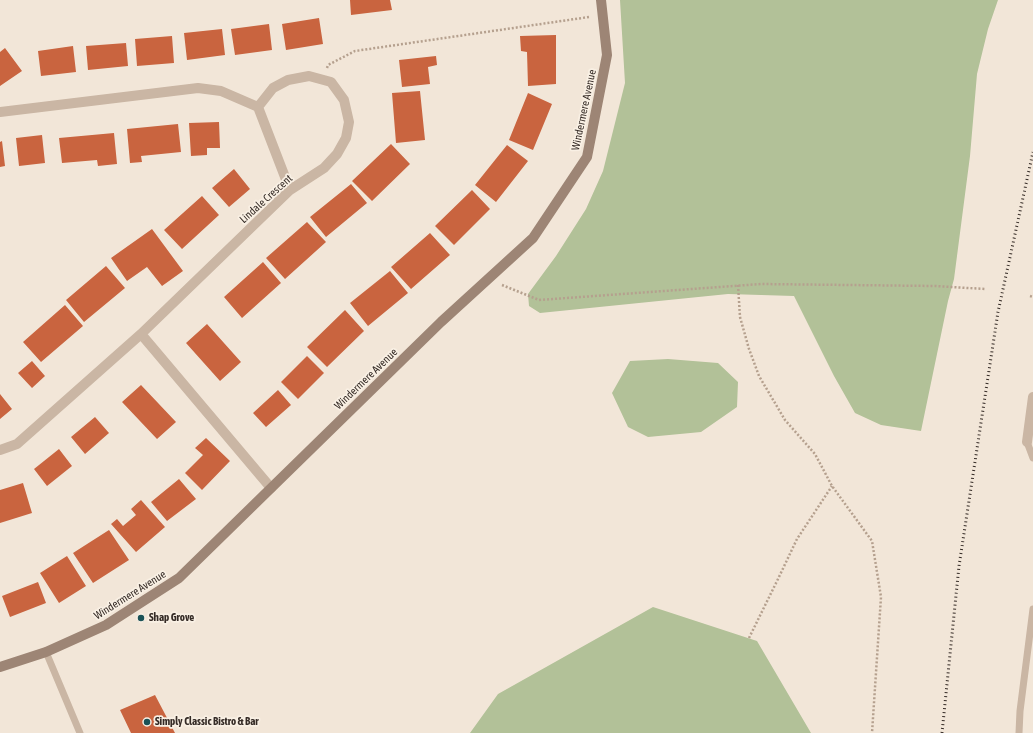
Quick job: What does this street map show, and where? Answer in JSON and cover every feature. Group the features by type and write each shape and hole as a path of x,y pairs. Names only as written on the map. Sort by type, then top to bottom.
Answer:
{"street":[{"name":"Windermere Avenue","path":"0,667 46,652 106,626 179,578 441,322 533,238 587,157 607,55 601,0"},
{"path":"258,106 273,88 288,80 309,76 324,80"},
{"name":"Lindale Crescent","path":"0,450 17,444 141,334 290,190 324,168 337,154 346,138 349,122 344,100 331,82 324,80"},
{"path":"0,112 198,88 221,91 258,106 290,190"},
{"path":"141,334 271,488"},
{"path":"1027,442 1033,397"}],"lane":[{"path":"1027,442 1033,458"},
{"path":"1019,733 1020,704 1033,609"},
{"path":"46,652 80,733"}],"path":[{"path":"324,80 328,65 355,51 603,14"},
{"path":"488,279 539,300 761,284 935,286 985,290"},
{"path":"738,285 740,317 749,349 759,376 785,420 815,454 832,486 872,541 881,596 872,733"},
{"path":"749,638 778,580 796,539 832,486"}],"green space":[{"path":"620,0 998,0 988,29 977,74 970,156 954,279 921,431 881,425 855,413 834,376 794,296 728,294 540,313 529,306 528,294 556,256 586,209 603,171 625,83"},
{"path":"668,359 718,363 738,382 737,407 701,432 648,437 628,427 612,393 630,361"},
{"path":"653,607 757,641 811,733 470,733 498,694"}],"building":[{"path":"350,0 390,0 392,10 351,15"},
{"path":"319,18 323,44 286,50 282,24"},
{"path":"269,24 272,50 235,55 231,29"},
{"path":"222,29 225,55 187,60 184,33"},
{"path":"556,35 556,84 528,86 527,52 521,51 520,36"},
{"path":"172,36 174,63 137,66 135,39"},
{"path":"126,43 128,66 88,70 86,46"},
{"path":"73,46 76,72 41,76 38,51"},
{"path":"5,48 22,71 0,86 0,52"},
{"path":"436,56 437,65 428,67 430,84 402,87 399,60"},
{"path":"420,91 425,140 396,143 392,93"},
{"path":"528,93 552,104 533,150 509,140"},
{"path":"219,122 220,148 207,148 207,155 191,156 189,123"},
{"path":"178,124 181,152 141,156 142,162 130,163 127,129"},
{"path":"114,133 117,164 98,166 97,160 62,163 59,138"},
{"path":"42,135 45,163 19,166 16,138"},
{"path":"2,141 5,166 0,167 0,142"},
{"path":"391,144 410,164 372,201 352,181"},
{"path":"507,145 528,161 496,202 475,185"},
{"path":"234,169 250,189 229,207 212,188"},
{"path":"351,184 367,203 326,237 310,217"},
{"path":"472,190 490,209 454,245 435,226"},
{"path":"202,196 219,215 182,249 164,230"},
{"path":"307,222 326,242 285,279 266,258"},
{"path":"152,229 183,271 162,286 147,267 127,281 111,258"},
{"path":"430,233 450,255 411,289 391,267"},
{"path":"263,262 281,283 242,318 224,297"},
{"path":"106,266 125,288 84,322 66,300"},
{"path":"390,271 408,293 368,326 350,303"},
{"path":"65,305 83,326 41,362 23,342"},
{"path":"345,310 364,331 327,367 307,347"},
{"path":"207,324 241,362 220,381 186,343"},
{"path":"307,356 324,373 298,399 281,382"},
{"path":"32,361 45,376 32,388 18,373"},
{"path":"141,385 176,422 157,439 122,402"},
{"path":"278,390 291,405 266,427 253,413"},
{"path":"0,394 12,409 0,419"},
{"path":"95,417 109,433 85,454 71,437"},
{"path":"206,438 230,461 202,490 185,473 203,455 195,448"},
{"path":"59,449 72,466 47,486 34,469"},
{"path":"179,479 196,499 167,521 151,502"},
{"path":"23,483 32,513 0,523 0,490"},
{"path":"141,500 165,527 136,552 111,524 117,519 123,526 136,515 131,509"},
{"path":"109,530 129,560 93,583 73,553"},
{"path":"67,556 86,586 59,603 40,573"},
{"path":"38,582 46,603 10,617 2,596"},
{"name":"Simply Classic Bistro & Bar","path":"155,695 175,733 131,733 120,710"}],"railway":[{"path":"942,733 959,566 998,312 1033,152"}],"place":[{"name":"Shap Grove","path":"141,618"},
{"name":"Simply Classic Bistro & Bar","path":"147,722"}]}
